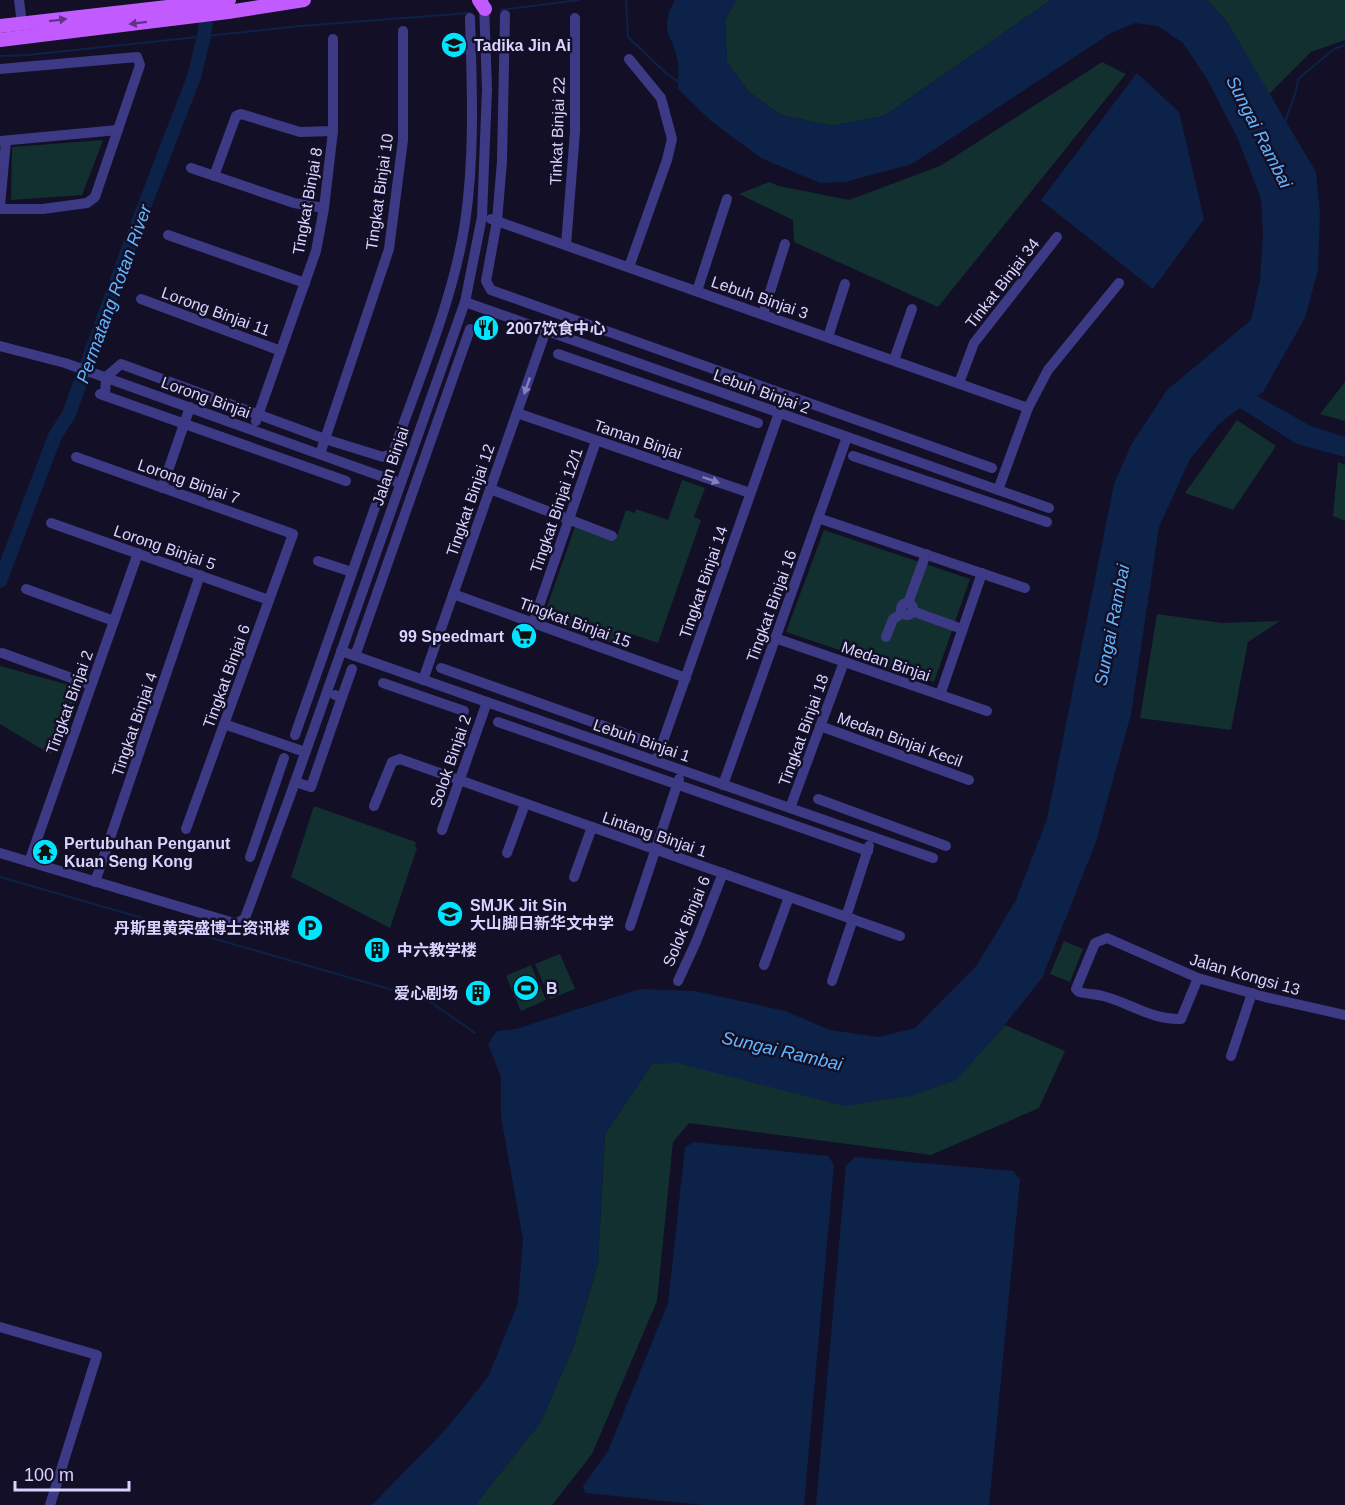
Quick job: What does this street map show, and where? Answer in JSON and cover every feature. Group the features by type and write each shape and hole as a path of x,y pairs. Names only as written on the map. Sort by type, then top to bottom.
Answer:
{"main road":[{"path":"0,40 227,4 304,0"},
{"path":"0,26 196,10"}],"street":[{"path":"19,0 22,24"},
{"name":"Jalan Binjai","path":"95,882 234,923 245,918 465,302 482,217 487,62 485,2"},
{"path":"497,221 502,161 505,15"},
{"path":"346,481 103,394 103,376 121,364 325,439 383,457 393,453 450,289 465,223 473,126 470,18"},
{"name":"Tinkat Binjai 22","path":"566,245 575,132 575,18"},
{"name":"Tingkat Binjai 10","path":"320,454 388,249 403,140 403,31"},
{"name":"Tingkat Binjai 8","path":"253,430 316,251 324,208 333,131 333,39"},
{"path":"487,43 505,44"},
{"path":"0,69 137,57 140,65 118,130 95,197 87,204 43,209 0,207 3,141 118,130"},
{"path":"629,59 661,98 672,139 667,160 629,267"},
{"path":"471,61 487,62"},
{"path":"214,176 236,116 241,114 300,132 333,131"},
{"path":"484,160 502,161"},
{"path":"191,168 294,203 324,208"},
{"path":"697,291 727,199"},
{"name":"Lebuh Binjai 3","path":"482,217 1028,408"},
{"name":"Lebuh Binjai 2","path":"497,221 486,281 490,290 992,468"},
{"path":"168,234 305,283"},
{"name":"Tinkat Binjai 34","path":"959,383 974,343 1057,237"},
{"path":"763,314 784,244"},
{"path":"459,249 476,251"},
{"path":"998,490 1028,408 1048,370 1119,283"},
{"path":"828,337 845,284"},
{"name":"Lorong Binjai 11","path":"141,299 281,351"},
{"name":"Lebuh Binjai 2","path":"465,302 1049,508"},
{"path":"894,360 912,309"},
{"path":"355,656 470,328"},
{"name":"Tingkat Binjai 12","path":"423,680 546,330"},
{"path":"449,344 463,349"},
{"path":"579,361 585,344"},
{"name":"Lorong Binjai","path":"0,346 65,363 103,376 400,483"},
{"path":"558,354 758,423"},
{"path":"731,413 737,398"},
{"path":"162,488 190,408"},
{"name":"Taman Binjai","path":"517,413 750,493"},
{"name":"Tingkat Binjai 14","path":"656,761 778,413"},
{"path":"404,421 420,426"},
{"path":"228,439 233,423"},
{"name":"Tingkat Binjai 16","path":"723,785 847,437"},
{"name":"Tingkat Binjai 12/1","path":"533,623 596,441"},
{"path":"302,466 308,450"},
{"path":"853,456 1047,522"},
{"name":"Lorong Binjai 7","path":"76,458 293,534"},
{"path":"960,477 967,460"},
{"path":"490,489 612,536"},
{"path":"296,735 379,496"},
{"path":"818,518 1025,588"},
{"name":"Lorong Binjai 5","path":"51,523 269,600"},
{"path":"367,528 382,534"},
{"name":"Tingkat Binjai 6","path":"186,829 293,534"},
{"name":"Tingkat Binjai 2","path":"29,862 138,553"},
{"path":"886,637 893,619 908,609 926,554"},
{"path":"318,561 352,572"},
{"path":"940,695 982,573"},
{"name":"Tingkat Binjai 4","path":"95,882 200,575"},
{"path":"26,589 114,621"},
{"path":"362,592 376,597"},
{"name":"Tingkat Binjai 15","path":"453,594 686,678"},
{"path":"908,609 962,629"},
{"name":"Medan Binjai","path":"775,638 987,711"},
{"name":"Lebuh Binjai 1","path":"341,651 933,858"},
{"path":"3,653 91,685"},
{"name":"Tingkat Binjai 18","path":"790,808 844,662"},
{"path":"441,668 646,741"},
{"path":"295,782 311,787 352,669"},
{"path":"447,705 467,677"},
{"path":"383,683 464,711"},
{"path":"327,691 342,697"},
{"path":"307,701 322,706"},
{"name":"Solok Binjai 2","path":"442,830 487,702"},
{"name":"Lebuh Binjai 1","path":"498,722 868,851"},
{"path":"224,724 305,752"},
{"name":"Medan Binjai Kecil","path":"820,726 969,780"},
{"path":"614,747 620,732"},
{"path":"250,857 284,759"},
{"name":"Lintang Binjai 1","path":"374,806 392,762 400,759 900,936"},
{"path":"630,926 681,770"},
{"path":"273,790 290,796"},
{"path":"818,799 945,846"},
{"path":"507,853 525,804"},
{"path":"835,824 841,808"},
{"path":"574,877 592,827"},
{"path":"832,981 872,837"},
{"path":"0,853 95,882"},
{"name":"Solok Binjai 6","path":"678,981 723,873"},
{"path":"764,965 789,897"},
{"name":"Jalan Kongsi 13","path":"1198,978 1181,1019 1153,1016 1102,995 1079,992 1076,989 1095,943 1107,938 1198,978 1345,1015"},
{"path":"1231,1056 1252,993"},
{"path":"0,1327 97,1355 50,1505"}],"green space":[{"path":"736,0 1051,0 884,116 832,126 781,115 749,92 727,62 725,20"},
{"path":"1207,0 1345,0 1345,40 1311,52 1269,94 1227,22"},
{"path":"1102,62 1126,74 938,307 794,242 793,220 739,194 769,182 849,200 940,166"},
{"path":"103,140 82,195 11,200 12,147"},
{"path":"1345,382 1345,421 1320,414"},
{"path":"1237,420 1276,446 1233,510 1185,493"},
{"path":"1338,462 1345,465 1345,521 1333,516"},
{"path":"682,480 705,488 694,517 701,520 658,643 619,630 614,644 543,618 575,527 615,541 626,510 635,513 636,509 668,520"},
{"path":"824,530 970,579 934,682 786,632"},
{"path":"1157,614 1222,623 1280,621 1248,642 1231,730 1140,718"},
{"path":"0,666 73,686 78,694 61,744 50,754 0,724"},
{"path":"314,806 416,842 417,848 390,928 291,877"},
{"path":"1064,941 1083,949 1070,982 1050,974"},
{"path":"560,954 575,989 550,999 535,964"},
{"name":"B","path":"531,965 546,1000 521,1011 506,976"},
{"path":"1005,1025 1065,1051 1039,1108 931,1155 689,1123 673,1142 657,1301 592,1454 552,1505 475,1505 540,1423 573,1348 598,1263 605,1134 652,1064 995,1037"}],"water":[{"name":"Sungai Rambai","path":"675,0 736,0 725,20 727,62 749,92 781,115 832,126 884,116 1051,0 1207,0 1227,22 1316,172 1320,212 1318,270 1305,318 1263,392 1257,396 1311,426 1345,437 1345,457 1297,444 1240,408 1219,424 1190,459 1159,527 1131,714 1096,842 1042,978 995,1037 956,1080 911,1096 844,1106 677,1063 652,1064 605,1134 598,1263 573,1348 540,1423 475,1505 372,1505 447,1428 488,1377 518,1303 523,1239 501,1117 501,1077 488,1044 497,1031 516,1029 640,989 695,991 785,1011 830,1030 879,1037 915,1028 977,965 1016,900 1047,819 1114,484 1131,445 1167,390 1251,320 1260,280 1263,234 1261,199 1238,139 1207,79 1183,43 1158,26 1135,23 1111,33 912,164 845,182 820,183 761,158 711,121 678,89 678,64 667,27 667,20"},
{"path":"1137,73 1179,112 1204,219 1153,289 1041,200"},
{"path":"694,1142 828,1156 834,1165 804,1505 703,1505 585,1493 583,1486 608,1451 668,1303 685,1147"},
{"path":"855,1157 1013,1171 1020,1179 989,1505 816,1505 846,1166"}],"waterway":[{"path":"501,10 579,0"},
{"path":"626,0 628,37 667,74 679,82"},
{"name":"Permatang Rotan River","path":"0,581 55,436 69,414 135,230 194,77 204,36 208,5"},
{"path":"0,56 300,26 469,13"},
{"path":"1285,123 1295,96 1298,79 1334,49 1345,45"},
{"path":"0,877 417,997 432,1003 475,1033"}],"place":[{"name":"Tadika Jin Ai","path":"454,45"},
{"name":"2007饮食中心","path":"486,328"},
{"name":"99 Speedmart","path":"524,636"},
{"name":"Pertubuhan Penganut Kuan Seng Kong","path":"45,852"},
{"name":"SMJK Jit Sin 大山脚日新华文中学","path":"450,914"},
{"name":"丹斯里黄荣盛博士资讯楼","path":"310,928"},
{"name":"中六教学楼","path":"377,950"},
{"name":"B","path":"526,988"},
{"name":"爱心剧场","path":"478,993"}]}
